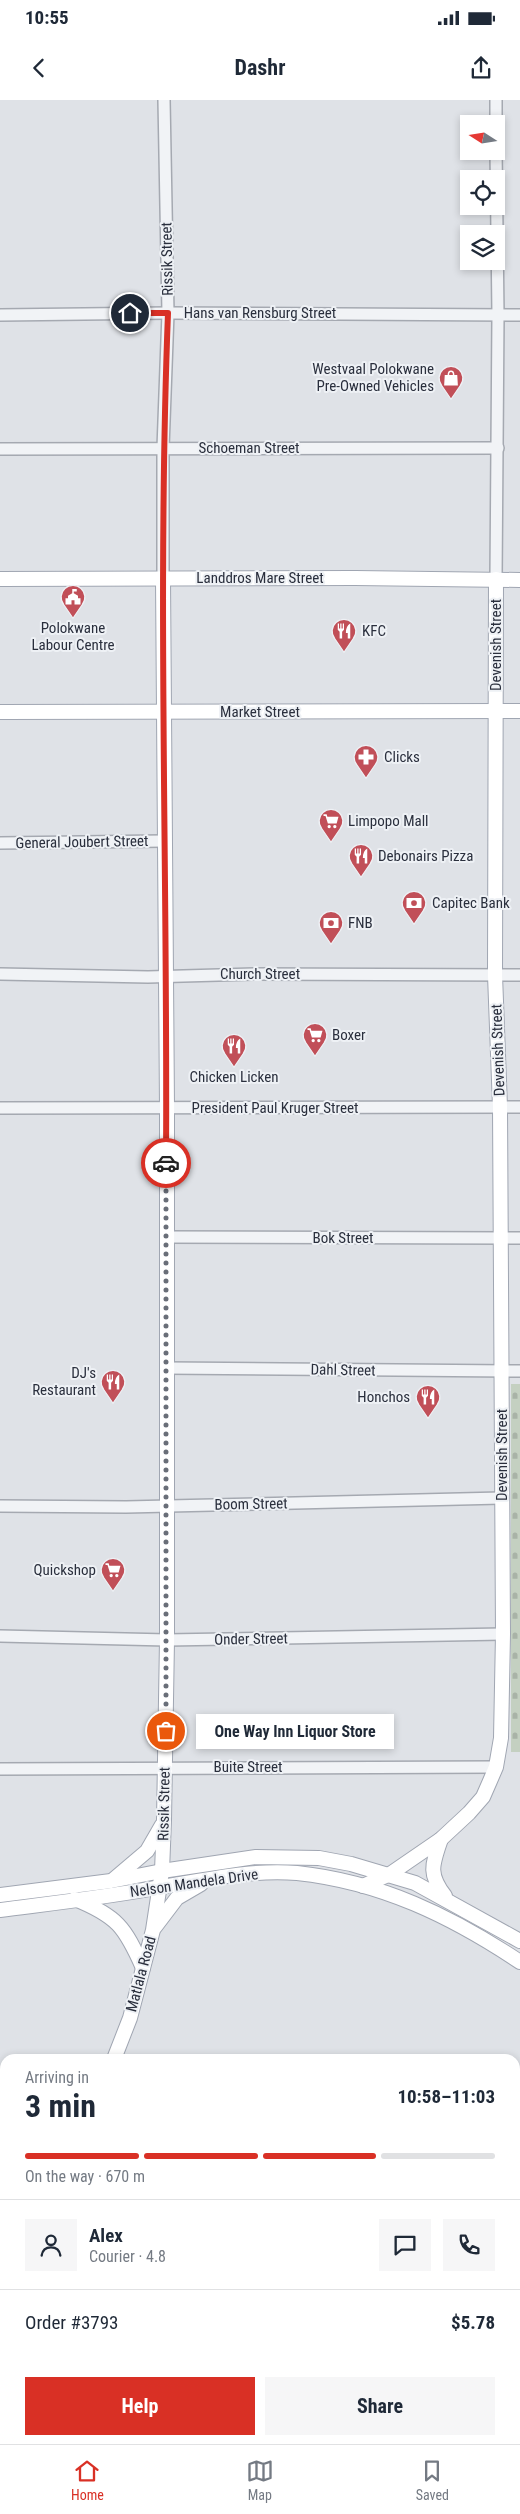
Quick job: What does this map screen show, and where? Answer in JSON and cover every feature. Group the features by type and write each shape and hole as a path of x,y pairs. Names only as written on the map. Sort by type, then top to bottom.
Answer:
{"main road":[{"name":"Landdros Mare Street","path":"0,579 520,580"},
{"name":"Rissik Street","path":"160,1888 164,1820 167,1640 167,1108 163,579"},
{"name":"Devenish Street","path":"364,1886 390,1874 440,1839 483,1797 496,1767 503,1716 500,1107 495,975 496,580"},
{"name":"Market Street","path":"0,712 520,711"},
{"path":"111,1881 147,1851 164,1820"},
{"path":"440,1839 432,1871 435,1882 446,1898"},
{"name":"Nelson Mandela Drive","path":"0,1895 111,1881 162,1871 256,1857 303,1856 337,1860 390,1874 415,1883 446,1898 520,1941"},
{"name":"Nelson Mandela Drive","path":"0,1910 160,1888 212,1878 295,1873 364,1886 439,1913 520,1962"},
{"path":"153,1930 177,1898 212,1878"},
{"name":"Matlala Road","path":"116,2054 130,2018 143,1970 153,1930 160,1888"},
{"path":"74,1899 108,1914 116,1922 132,1943 143,1970"}],"street":[{"name":"Rissik Street","path":"163,579 163,448 168,313 164,100"},
{"path":"496,100 496,115"},
{"name":"Devenish Street","path":"496,160 498,448 496,580"},
{"name":"Hans van Rensburg Street","path":"0,315 168,313 520,315"},
{"name":"Schoeman Street","path":"0,449 498,448"},
{"name":"General Joubert Street","path":"0,843 164,841"},
{"name":"Church Street","path":"0,974 166,976 520,975"},
{"name":"President Paul Kruger Street","path":"0,1108 520,1107"},
{"name":"Bok Street","path":"166,1237 520,1238"},
{"name":"Dahl Street","path":"166,1368 520,1370"},
{"name":"Boom Street","path":"0,1506 166,1506 501,1498"},
{"name":"Onder Street","path":"0,1636 167,1640 503,1634"},
{"name":"Buite Street","path":"0,1768 496,1767"}],"green space":[{"path":"511,1384 520,1384 520,1752 511,1752"}],"way so far":[{"path":"166,1163 166,1731"}],"place":[{"name":"Westvaal Polokwane Pre-Owned Vehicles","path":"451,399"},
{"name":"Polokwane Labour Centre","path":"73,618"},
{"name":"KFC","path":"344,652"},
{"name":"Clicks","path":"366,778"},
{"name":"Limpopo Mall","path":"331,842"},
{"name":"Debonairs Pizza","path":"361,877"},
{"name":"Capitec Bank","path":"414,924"},
{"name":"FNB","path":"331,944"},
{"name":"Boxer","path":"315,1056"},
{"name":"Chicken Licken","path":"234,1067"},
{"name":"DJ's Restaurant","path":"113,1403"},
{"name":"Honchos","path":"428,1418"},
{"name":"Quickshop","path":"113,1591"},
{"name":"One Way Inn Liquor Store","path":"166,1731"}],"route":[{"path":"130,313 168,313 163,448 166,1163"}]}
